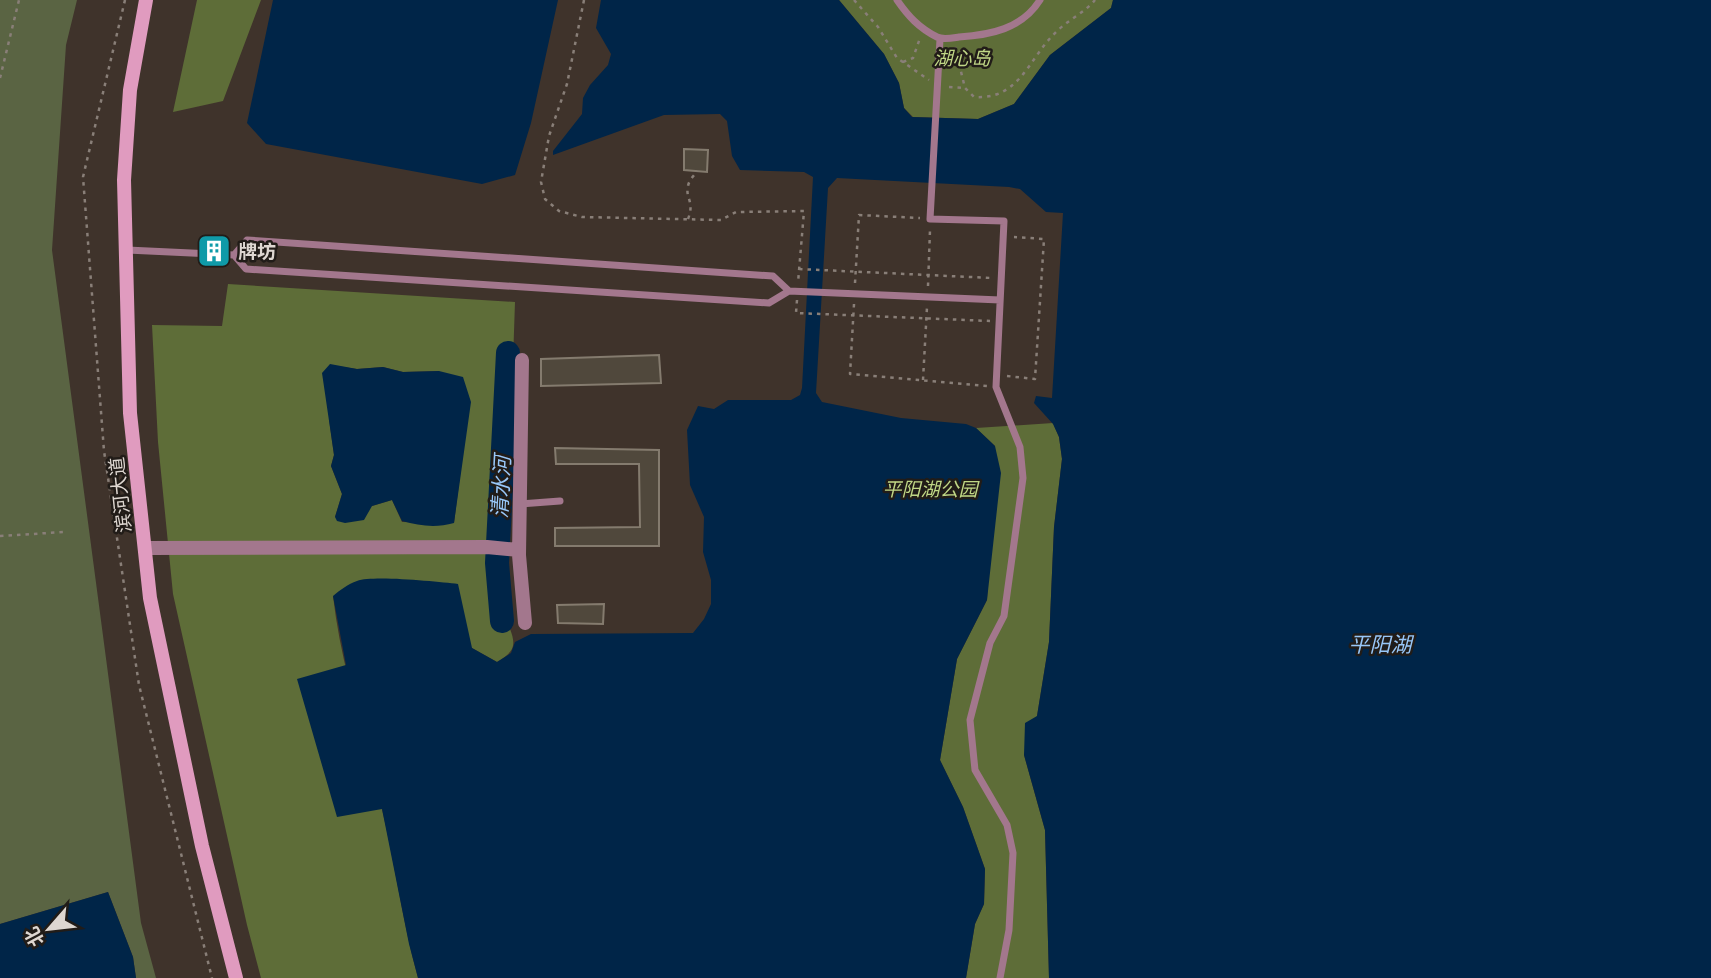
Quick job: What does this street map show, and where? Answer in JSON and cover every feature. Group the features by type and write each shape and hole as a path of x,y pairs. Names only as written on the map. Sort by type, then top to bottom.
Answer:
{"main road":[{"name":"滨河大道","path":"146,0 130,90 124,180 131,413 150,598 202,846 236,978"}],"street":[{"path":"522,360 519,550 525,623"},
{"path":"145,548 487,547 519,550"}],"lane":[{"path":"897,0 911,20 940,39 984,35 1014,26 1040,0"},
{"path":"940,39 930,219 1004,221 996,387 1020,447 1023,478 1004,616 990,643 970,720 975,770 1007,825 1013,853 1009,930 1000,978"},
{"path":"234,255 247,240 772,276 793,292"},
{"path":"127,250 234,255 247,269 769,303 793,292 1000,300"},
{"path":"520,504 561,501"}],"path":[{"path":"0,78 19,0"},
{"path":"584,0 567,84 549,136 541,182 545,199 559,211 582,217 721,220 736,212 804,211 799,269 793,292 796,313 999,321"},
{"path":"854,0 878,27 897,58 920,76 938,84 954,89 965,88"},
{"path":"954,38 965,88 974,97 990,98 1008,91 1059,29 1095,0"},
{"path":"903,62 913,58 922,27"},
{"path":"688,219 692,209 687,190 697,171"},
{"path":"930,219 859,215 850,374 996,387"},
{"path":"997,375 1035,379 1044,239 1003,236"},
{"path":"799,269 1001,278"},
{"path":"0,536 64,532"}],"green space":[{"path":"0,0 77,0 66,45 52,250 141,923 156,978 136,978 133,957 108,892 0,924"},
{"path":"197,0 261,0 223,101 173,112"},
{"name":"湖心岛","path":"839,0 1113,0 1111,8 1050,55 1014,104 978,119 913,117 904,108 899,83 884,54"},
{"path":"228,284 515,302 507,539 512,648 497,662 472,648 333,596 342,649 381,805 418,978 261,978 173,594 158,442 152,325 222,326","holes":["330,365 357,369 383,367 403,372 439,371 461,468 454,523 402,522 392,500 335,517 342,494 331,466 334,455 329,419"]},
{"path":"1053,423 1059,437 1062,459 1054,527 1049,642 1037,716 1024,755 1045,830 1049,978 966,978 975,924 984,904 985,869 963,807 940,760 957,659 987,600 995,446 976,428"}],"water":[{"path":"273,0 558,0 531,123 515,175 482,184 266,144 247,123"},
{"name":"平阳湖","path":"601,0 839,0 884,54 899,83 904,108 912,117 978,119 1014,104 1050,55 1111,8 1113,0 1711,0 1711,978 1049,978 1045,830 1024,755 1025,723 1037,716 1049,642 1054,527 1062,459 1059,437 1053,424 1034,403 1036,396 1052,398 1063,213 1046,212 1020,189 1009,187 837,178 828,188 816,393 822,402 901,418 966,424 976,428 995,446 1001,473 987,600 957,659 940,760 963,807 985,869 984,904 975,924 966,978 418,978 382,809 337,817 297,679 346,665 333,596 350,584 365,579 458,584 472,648 497,662 511,653 515,642 531,634 693,633 711,604 711,580 703,552 704,517 690,485 687,430 698,406 714,409 728,400 791,400 800,395 802,388 813,177 804,172 740,170 732,156 727,121 720,114 664,115 553,155 553,151 582,114 583,98 590,85 608,65 611,54 596,28"},
{"path":"330,364 357,369 383,367 403,372 439,371 463,377 471,402 454,523 428,526 402,521 392,500 372,506 364,520 345,523 337,521 335,517 342,494 331,466 334,455 322,373"},
{"path":"108,892 133,957 136,978 0,978 0,924"}],"building":[{"path":"684,149 708,150 707,172 684,170"},
{"path":"659,355 661,383 541,386 541,359"},
{"path":"555,448 659,450 659,546 555,546 555,528 640,527 639,464 556,464"},
{"path":"604,604 603,624 558,623 557,605"}],"waterway":[{"name":"清水河","path":"502,621 497,563 508,353"}],"place":[{"name":"牌坊","path":"214,251"}],"park label":[{"name":"平阳湖公园","path":"930,489"}]}
